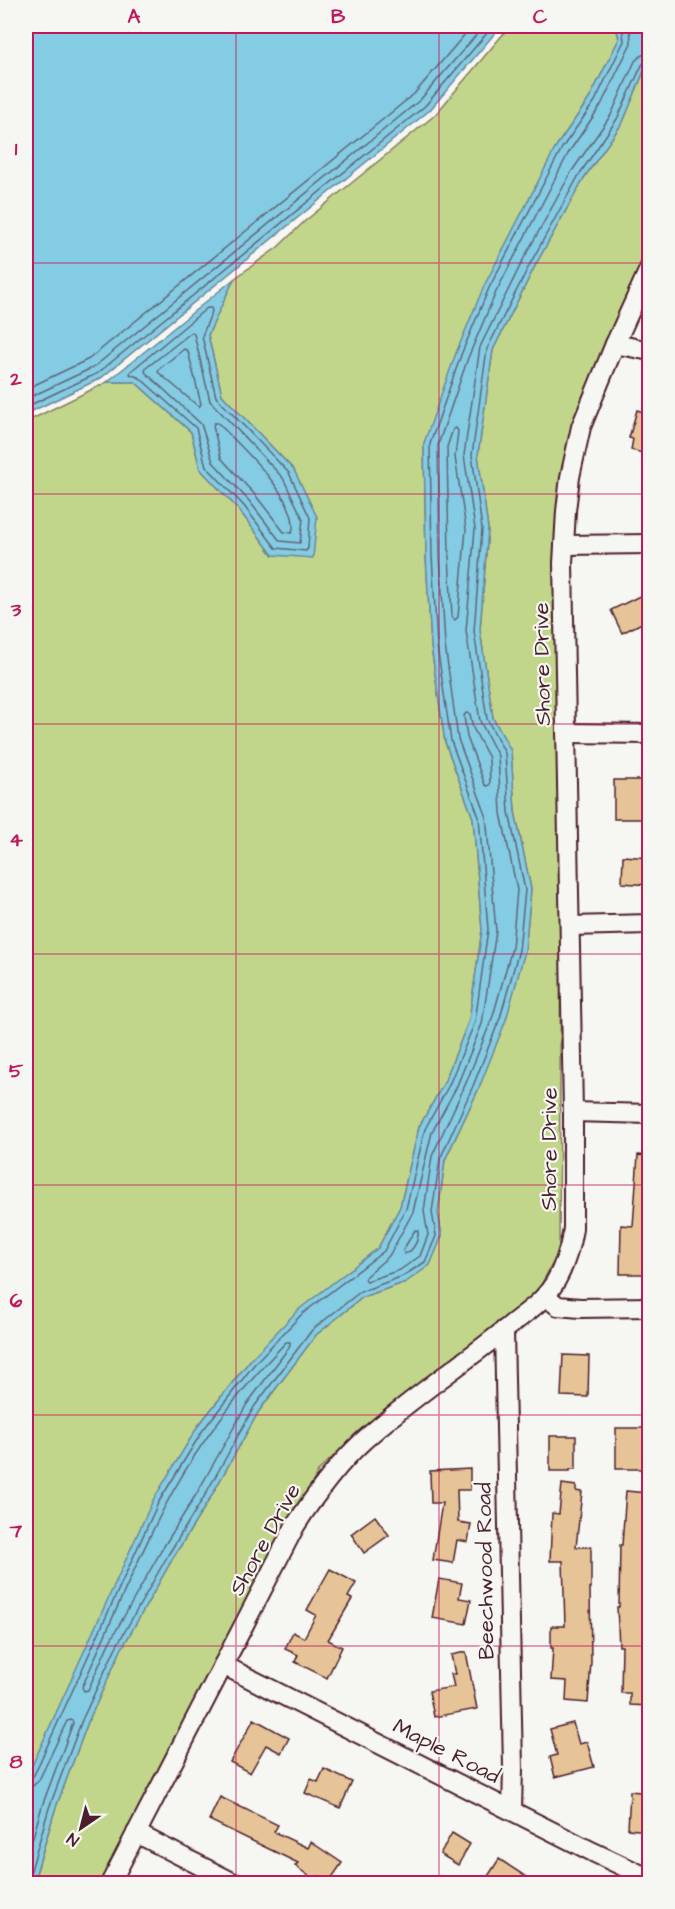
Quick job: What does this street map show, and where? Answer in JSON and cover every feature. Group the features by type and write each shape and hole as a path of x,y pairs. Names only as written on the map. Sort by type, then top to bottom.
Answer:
{"street":[{"name":"Shore Drive","path":"110,1884 295,1526 315,1495 338,1466 363,1441 545,1296 562,1268 570,1245 573,1229 573,1112 564,545 570,477 581,427 650,267"},
{"path":"615,344 650,351"},
{"path":"564,545 650,544"},
{"path":"566,733 650,734"},
{"path":"570,926 650,924"},
{"path":"573,1112 650,1114"},
{"path":"545,1296 558,1306 650,1307"},
{"name":"Beechwood Road","path":"504,1330 512,1810"},
{"name":"Maple Road","path":"223,1665 650,1879"},
{"path":"136,1833 236,1884"}],"green space":[{"path":"510,26 616,26 619,39 589,99 557,145 424,443 426,556 431,646 445,742 473,818 482,930 469,1020 444,1083 419,1127 400,1207 378,1248 252,1358 198,1426 26,1779 26,422 107,382 135,382 191,432 200,469 239,510 273,555 294,470 222,395 208,335 234,279 278,247 305,221 435,115"},
{"path":"649,59 649,259 572,441 562,734 559,1251 531,1304 382,1411 319,1470 102,1883 33,1884 55,1810 88,1722 121,1650 259,1411 316,1335 363,1297 406,1282 442,1236 438,1213 445,1160 479,1088 525,951 531,889 515,811 511,751 493,718 480,630 488,529 478,455 493,350 536,264 584,178 623,122"}],"water":[{"path":"26,26 501,26 430,110 101,378 26,414"},
{"path":"616,26 648,26 650,31 649,59 623,122 584,178 536,264 493,350 478,455 488,529 480,630 493,718 511,751 515,812 531,889 525,951 506,1020 479,1088 445,1160 438,1213 442,1236 430,1265 406,1282 363,1297 316,1335 259,1411 121,1650 88,1722 55,1810 33,1883 26,1883 26,1779 153,1500 198,1426 252,1358 298,1310 378,1248 400,1207 419,1127 444,1083 469,1020 482,930 473,818 445,742 431,646 426,556 424,443 456,353 484,286 557,145 589,99 619,39"},
{"path":"234,279 208,335 222,395 294,470 317,517 313,558 273,555 239,510 200,469 191,432 135,382 107,382"}],"building":[{"path":"637,410 650,414 650,455 631,450 633,439 629,438"},
{"path":"650,591 650,619 622,633 611,610"},
{"path":"614,780 650,780 649,819 614,819"},
{"path":"623,856 650,858 650,885 622,883"},
{"path":"638,1155 650,1156 647,1274 620,1274 621,1225 633,1226"},
{"path":"563,1355 589,1356 588,1397 561,1396"},
{"path":"616,1428 650,1428 650,1469 616,1469"},
{"path":"550,1436 576,1436 576,1469 550,1471"},
{"path":"470,1469 470,1490 457,1490 458,1522 471,1524 468,1542 457,1540 453,1563 433,1560 442,1503 431,1503 430,1471"},
{"path":"562,1484 576,1486 576,1491 582,1492 576,1547 591,1547 591,1662 588,1703 566,1701 567,1681 551,1680 553,1648 551,1648 551,1626 565,1626 563,1561 550,1561 552,1513 559,1514"},
{"path":"626,1491 647,1493 646,1501 650,1501 650,1564 648,1564 647,1605 650,1605 650,1706 630,1705 630,1693 621,1693 622,1646 619,1646 617,1607 619,1607 620,1545 622,1545"},
{"path":"375,1516 389,1535 364,1553 351,1534"},
{"path":"330,1569 356,1583 348,1597 352,1599 328,1640 342,1647 327,1678 295,1662 298,1655 285,1649 293,1632 304,1638 316,1615 307,1610"},
{"path":"439,1579 462,1583 459,1598 471,1600 466,1624 432,1618"},
{"path":"466,1652 477,1709 434,1717 429,1691 454,1687 451,1674 455,1674 451,1655"},
{"path":"254,1719 289,1738 281,1753 266,1745 250,1773 230,1762"},
{"path":"573,1723 579,1744 587,1742 594,1767 555,1777 550,1757 557,1755 550,1729"},
{"path":"324,1769 352,1782 340,1808 305,1793 311,1779 318,1782"},
{"path":"630,1791 650,1793 650,1831 628,1829"},
{"path":"220,1797 278,1825 274,1832 308,1848 311,1842 342,1863 329,1882 320,1876 316,1881 295,1866 298,1863 209,1820"},
{"path":"452,1833 470,1844 458,1865 440,1854"},
{"path":"499,1859 537,1884 483,1884"}]}
